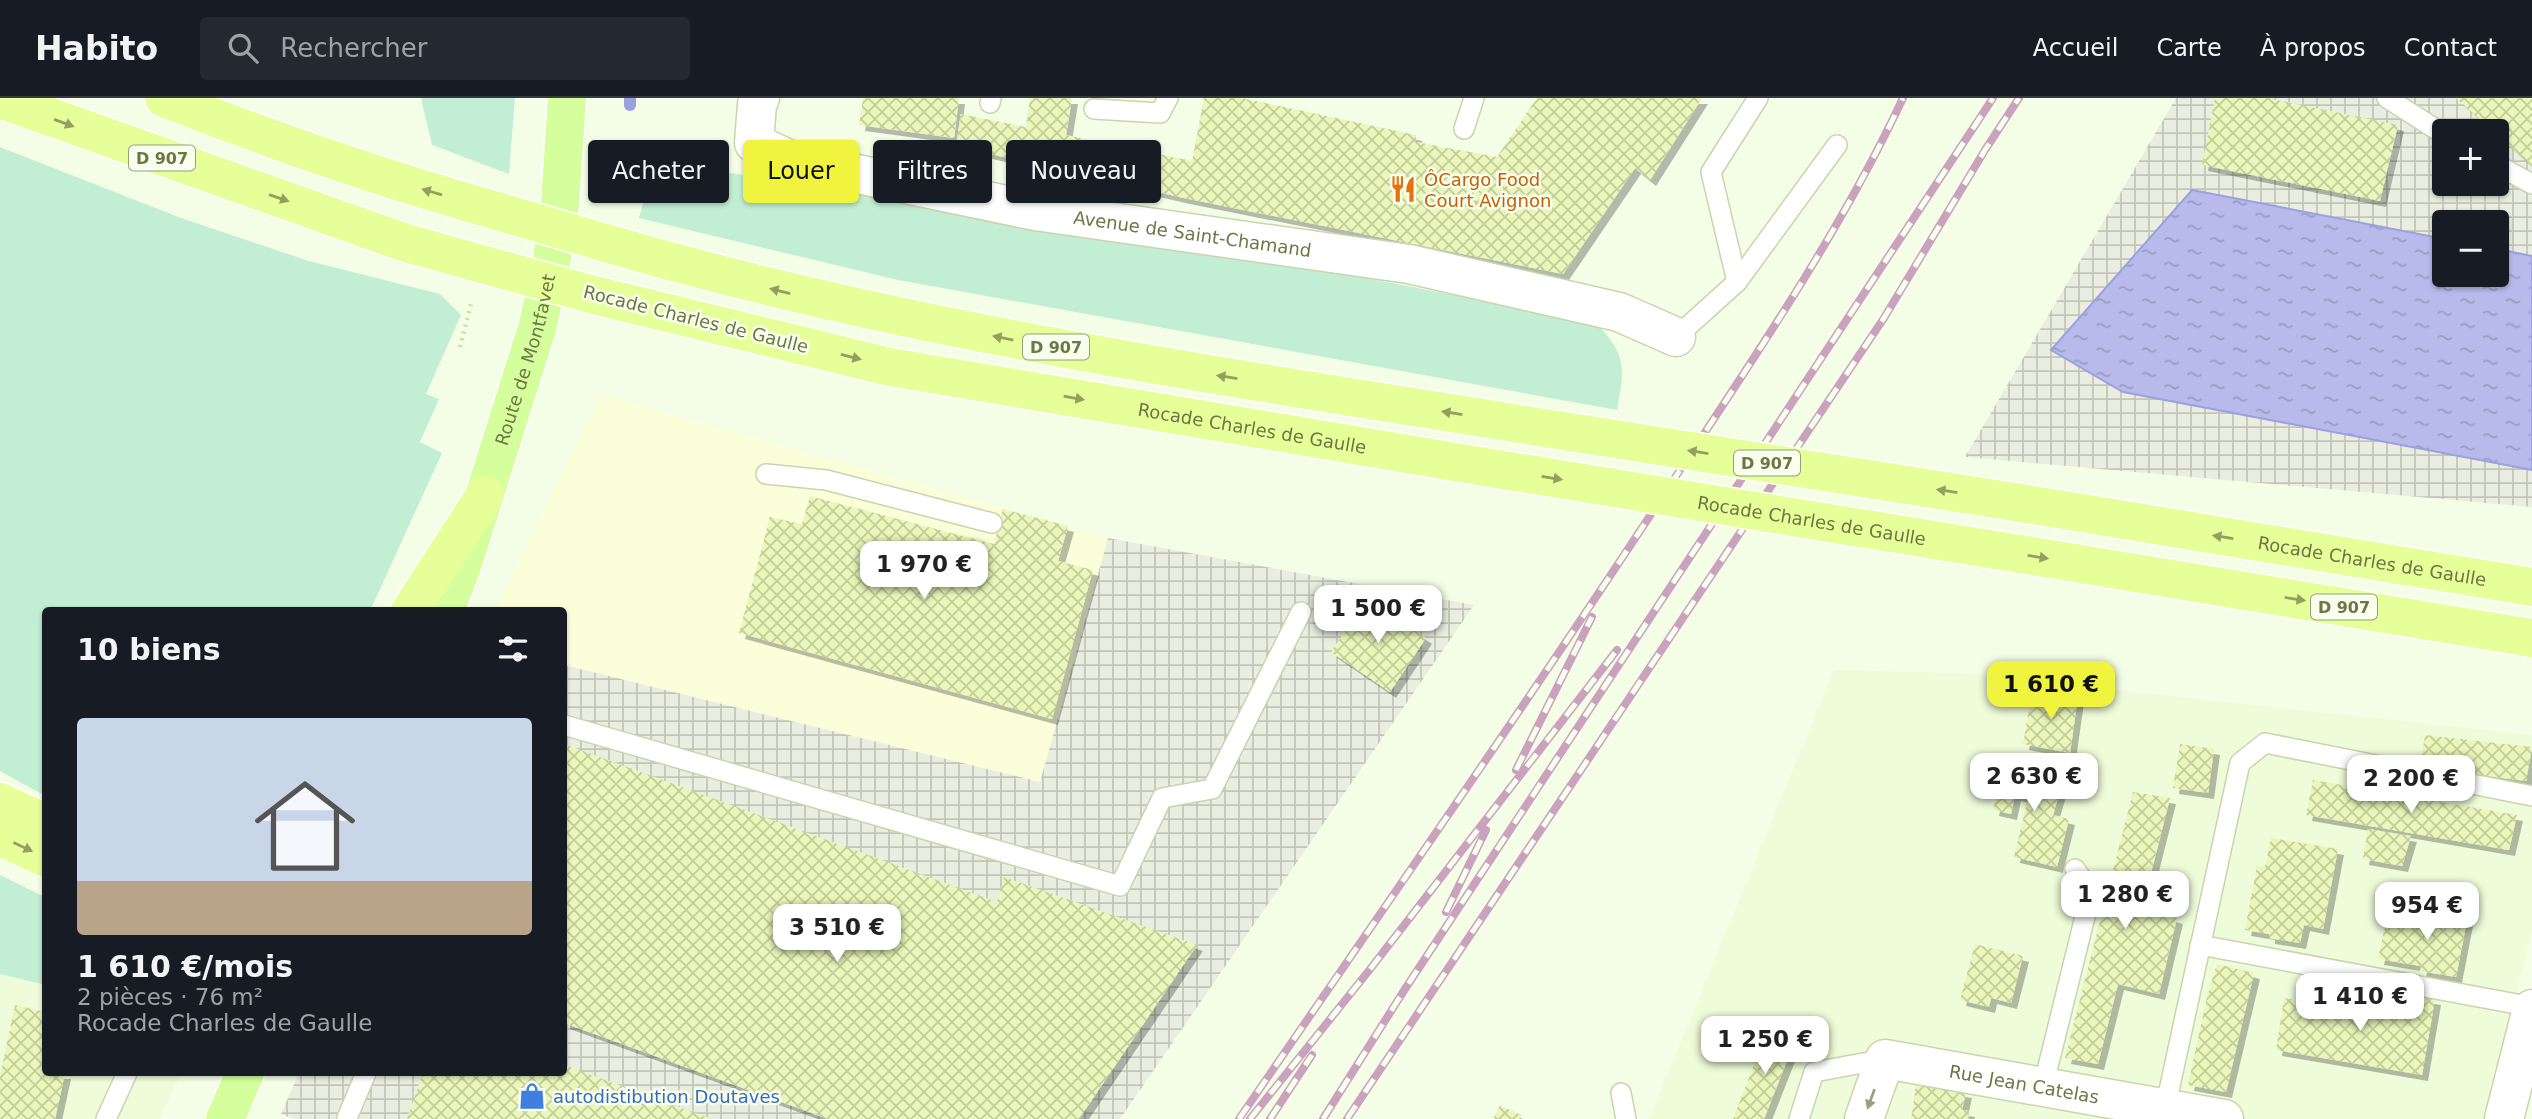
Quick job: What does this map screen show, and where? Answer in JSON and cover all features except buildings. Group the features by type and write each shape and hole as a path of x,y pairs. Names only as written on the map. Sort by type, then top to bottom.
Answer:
{"highway":[{"name":"Rocade Charles de Gaulle","path":"164,98 402,184 697,270 811,298 1024,342 2532,587"},
{"name":"Rocade Charles de Gaulle","path":"0,99 403,242 479,278 594,295 890,367 2532,638"},
{"path":"413,607 485,495"},
{"path":"0,802 42,821"},
{"path":"0,837 42,856"}],"main road":[{"name":"Route de Montfavet","path":"446,607 464,560 538,325 560,203 567,98"},
{"path":"225,1119 244,1076"}],"street":[{"name":"Avenue de Saint-Chamand","path":"760,98 757,104 754,143 790,160 1035,211 1409,264 1619,312 1676,337"},
{"path":"2504,1119 2532,1008"},
{"name":"Rue Jean Catelas","path":"1885,1059 2043,1087 2087,1107 2165,1109 2224,1119"},
{"path":"1864,1119 1885,1059"}],"lane":[{"path":"1094,109 1160,113 1168,98"},
{"path":"1464,129 1474,98"},
{"path":"1737,282 1711,172 1758,98"},
{"path":"2387,98 2432,127"},
{"path":"1676,337 1737,282 1838,145"},
{"path":"2509,172 2532,184"},
{"path":"766,474 826,480 992,523"},
{"path":"567,726 1120,886 1162,798 1212,789 1301,612"},
{"path":"2165,1109 2240,763 2265,743 2532,796"},
{"path":"2043,1087 2091,892 2075,869"},
{"path":"2200,945 2532,1008"},
{"path":"1799,1119 1814,1072 1885,1059"},
{"path":"106,1119 126,1076"},
{"path":"347,1118 365,1076"},
{"path":"1621,1093 1626,1119"}],"path":[{"path":"460,347 479,278"}],"shaded area":[{"path":"421,98 515,98 509,174 432,145"},
{"path":"2176,98 2532,98 2532,507 1965,457"},
{"path":"0,147 181,218 309,261 440,294 461,315 426,394 439,399 420,442 442,453 372,607 42,607 42,794 0,771"},
{"path":"729,173 743,175 743,203 859,203 859,195 873,197 873,203 906,203 1315,268 1596,323 1613,344 1621,363 1617,410 898,280 639,218 643,203 729,203"},
{"path":"600,394 1108,538 1041,782 567,666 567,607 497,607"},
{"path":"1108,538 1474,605 1120,1119 294,1119 281,1114 298,1076 567,1076 567,666 1040,782"},
{"path":"1834,670 1957,673 2532,735 2532,931 2485,1119 1649,1119"},
{"path":"0,875 42,896 42,984 0,974"},
{"path":"0,974 42,984 42,1076 180,1076 159,1119 0,1119"}],"water":[{"path":"2192,190 2432,236 2432,287 2509,287 2509,251 2532,256 2532,470 2123,392 2051,350"}],"waterway":[{"path":"630,98 630,105"}],"railway":[{"path":"1239,1119 1453,809 1759,350 1850,201 1903,98"},
{"path":"1323,1119 1405,989 1993,98"},
{"path":"1347,1119 1884,318 2019,98"},
{"path":"1516,770 1592,617"},
{"path":"1250,1119 1371,968 1617,650"},
{"path":"1446,912 1486,830"},
{"path":"1270,1119 1312,1055"}],"place":[{"name":"ÔCargo Food Court Avignon","path":"1403,189"},
{"name":"autodistibution Doutaves","path":"532,1096"}]}
